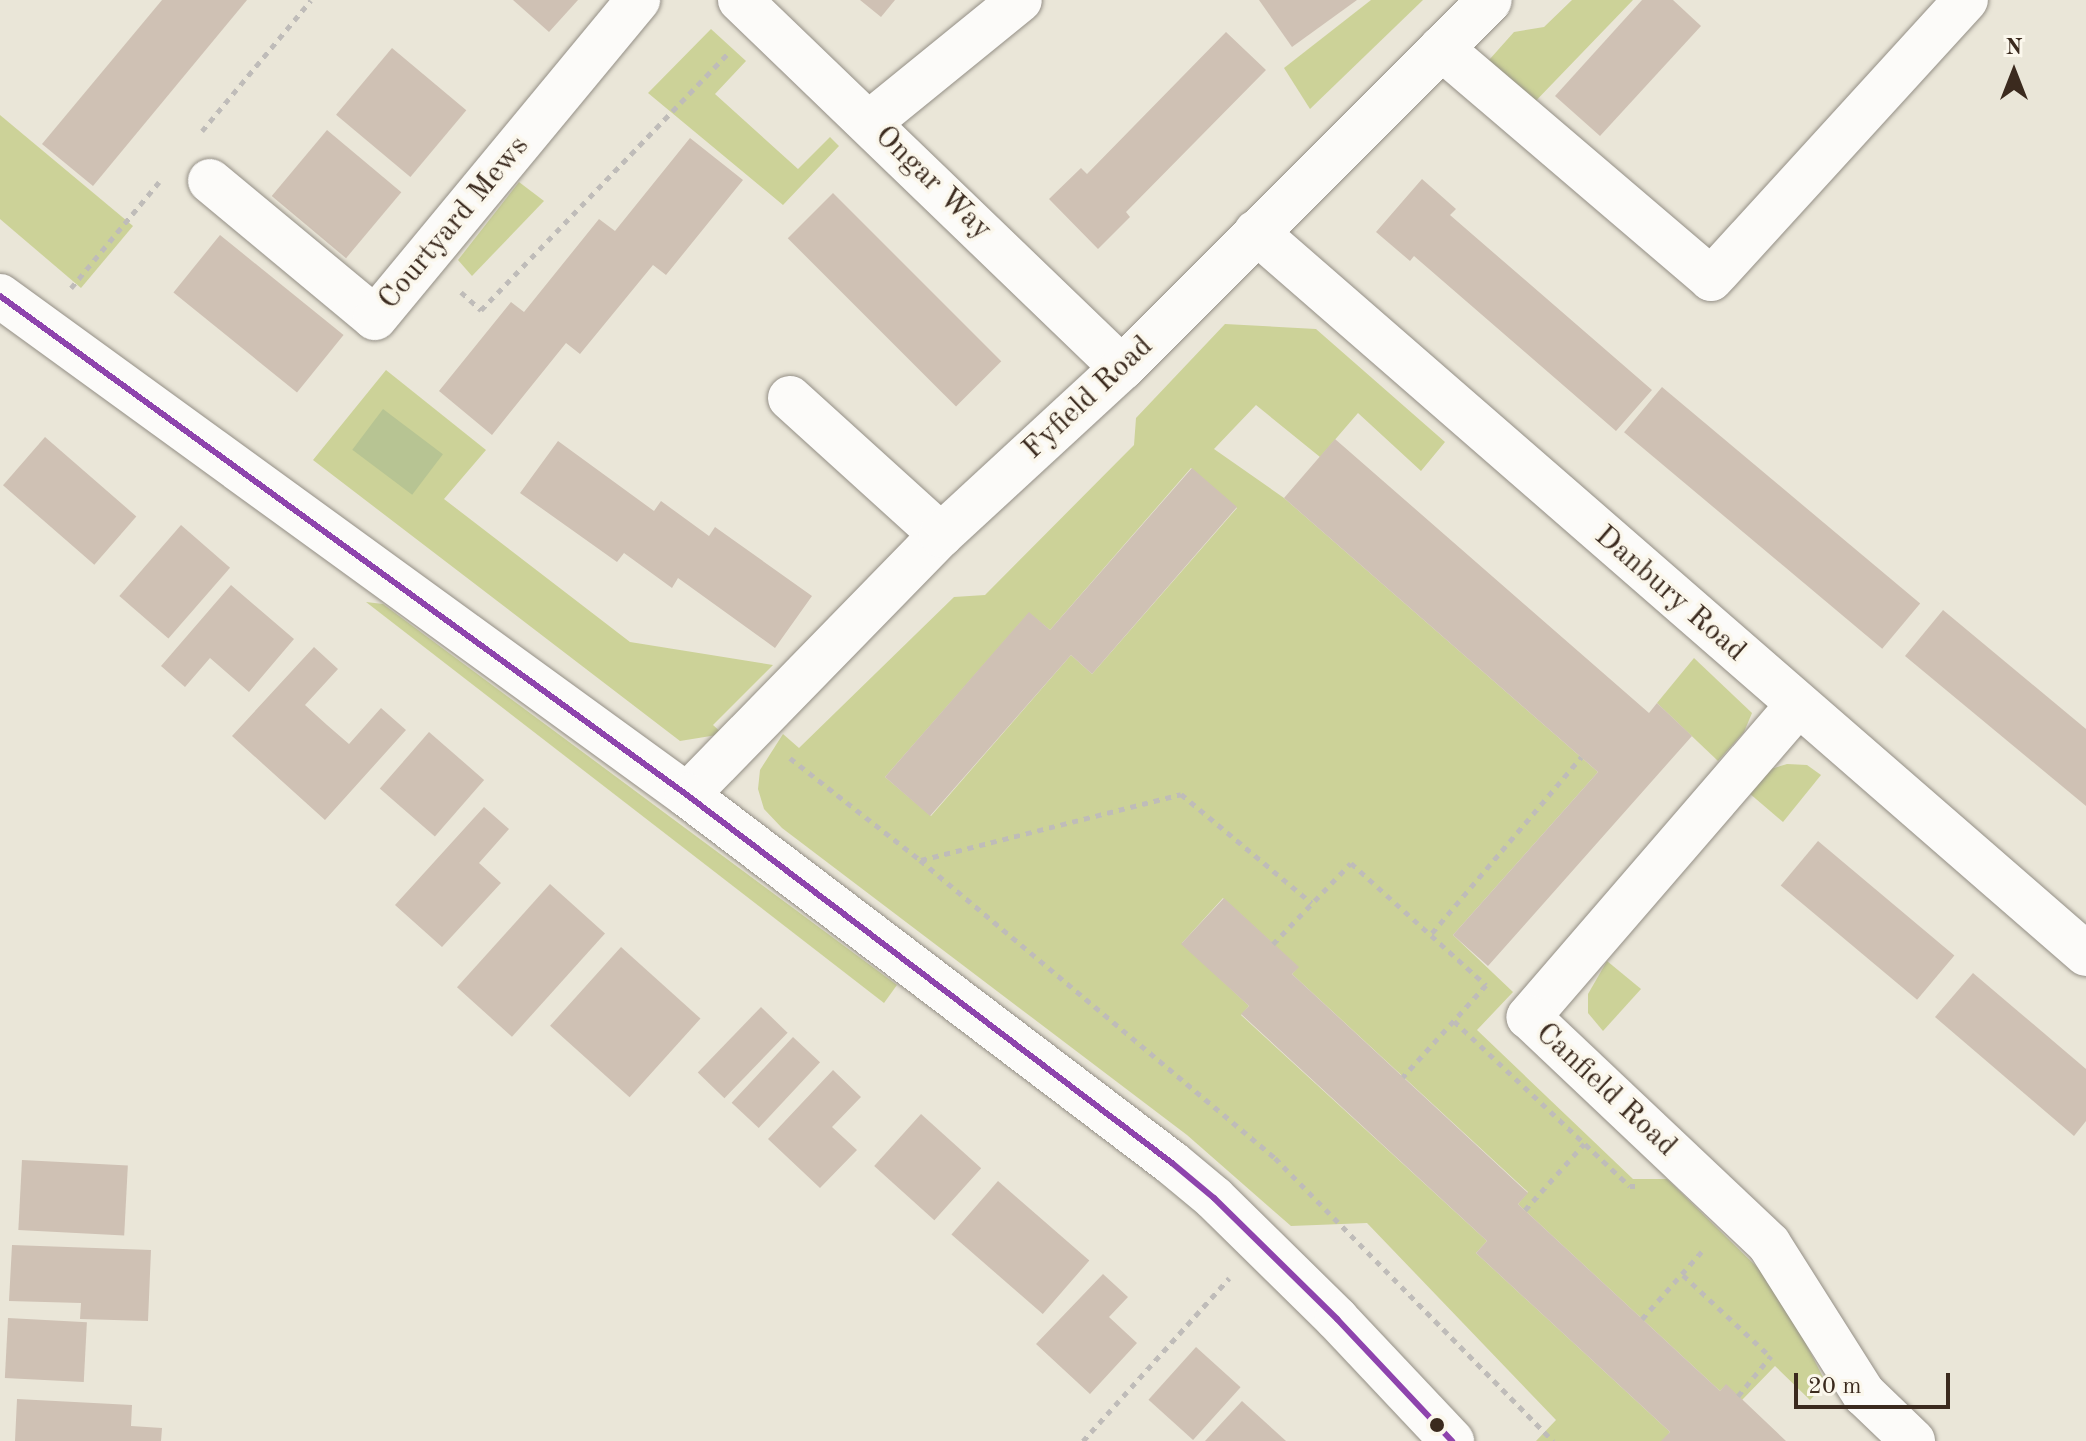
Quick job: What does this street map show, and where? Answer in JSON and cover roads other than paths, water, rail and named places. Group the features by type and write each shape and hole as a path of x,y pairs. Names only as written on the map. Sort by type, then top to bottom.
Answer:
{"street":[{"name":"Courtyard Mews","path":"210,181 375,318 638,0"},
{"path":"870,122 1020,0"},
{"name":"Fyfield Road","path":"687,795 941,535 1122,368 1490,0"},
{"path":"1441,48 1711,279 1966,0"},
{"name":"Ongar Way","path":"751,9 1122,368"},
{"name":"Danbury Road","path":"1256,232 1797,706 2086,954"},
{"path":"0,296 687,795 1172,1163 1260,1243 1452,1441"},
{"path":"790,398 941,535"},
{"name":"Canfield Road","path":"1797,706 1529,1017 1769,1244 1864,1394 1913,1441"}]}
